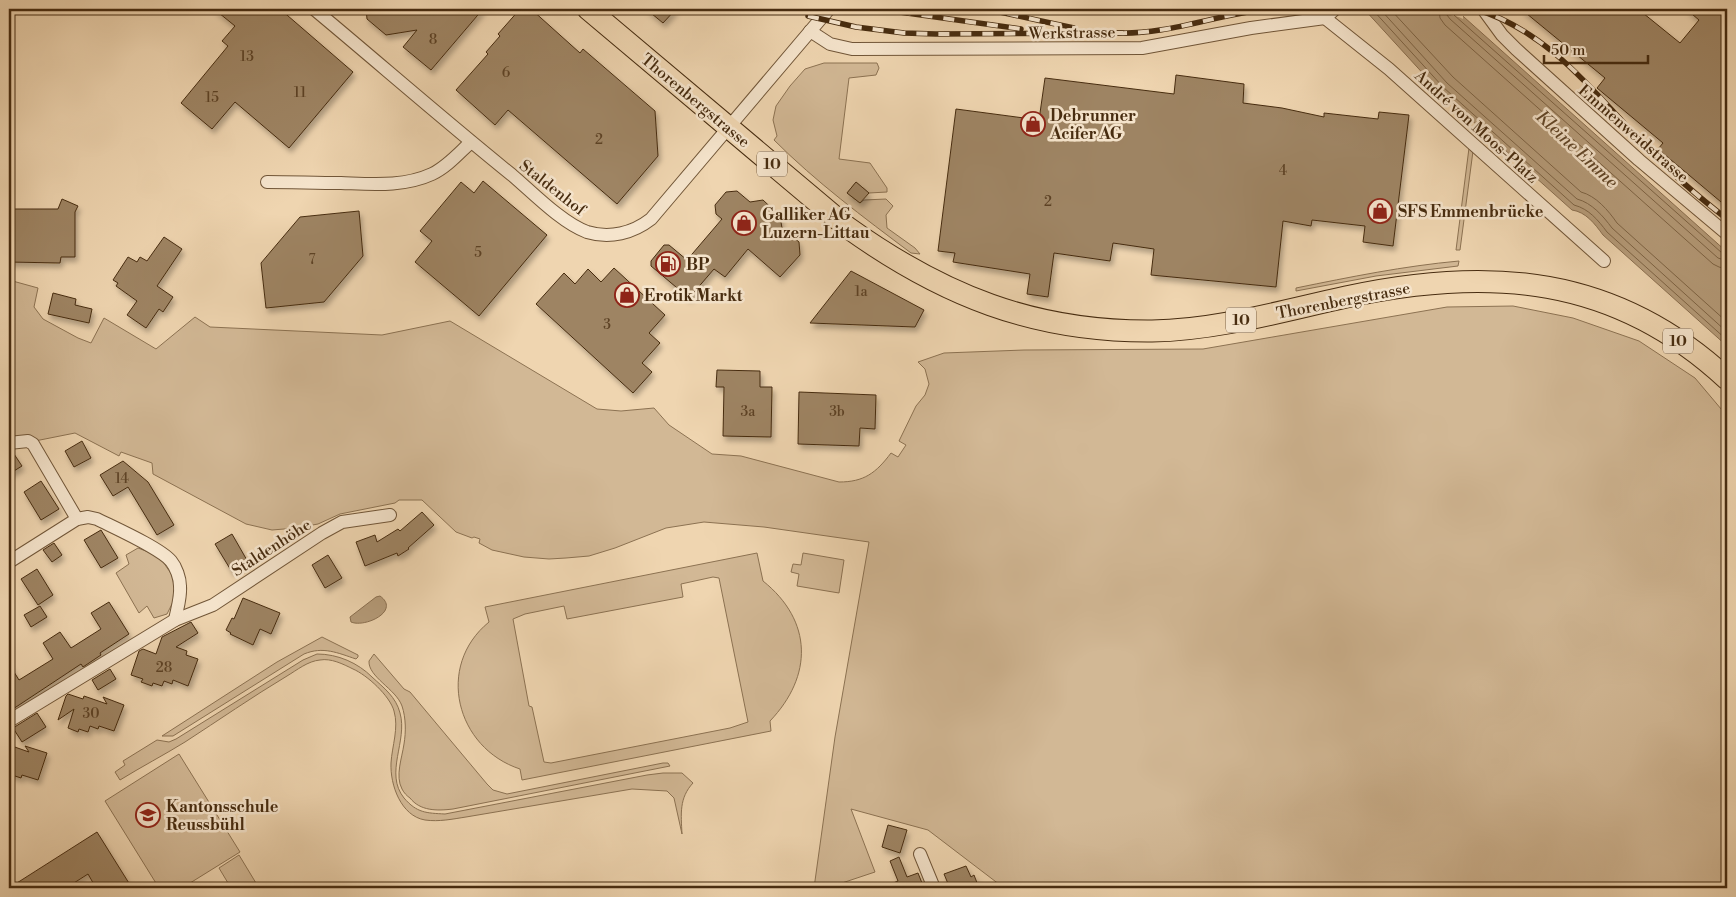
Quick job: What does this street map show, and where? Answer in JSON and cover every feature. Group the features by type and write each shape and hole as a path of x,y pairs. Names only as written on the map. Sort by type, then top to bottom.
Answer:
{"main road":[{"name":"Thorenbergstrasse","path":"588,9 815,201 868,242 938,284 990,306 1036,319 1107,330 1154,331 1249,319 1394,288 1442,282 1489,280 1533,284 1580,294 1624,311 1678,341 1700,356 1727,379"}],"street":[{"name":"Staldenhof","path":"314,9 470,142 565,219 588,232 610,235 632,231 643,225 651,219 729,128"},
{"path":"729,128 829,9"},
{"path":"1321,13 1335,9"},
{"name":"Emmenweidstrasse","path":"1483,9 1502,35 1516,49 1639,160 1727,234"},
{"name":"Werkstrasse","path":"810,30 830,44 852,50 1142,48 1321,13"},
{"name":"André von Moos-Platz","path":"1321,13 1389,69 1604,261"},
{"path":"268,182 381,184 403,182 434,173 450,162 470,142"},
{"path":"9,443 28,441 33,444 78,519"},
{"name":"Staldenhöhe","path":"9,721 174,620 213,605 322,533 342,522 390,515"},
{"path":"9,562 78,519 88,517 98,519 159,551 171,560 177,571 180,585 180,599 174,620"},
{"path":"920,854 934,888"}],"shaded area":[{"path":"824,63 877,63 879,68 876,75 849,78 839,159 870,163 887,188 887,192 869,193 856,182 847,193 860,203 864,200 886,199 893,206 886,215 887,228 915,248 920,254 911,253 823,185 774,140 777,136 773,120 776,106 805,69"},
{"path":"1469,148 1473,151 1460,250 1456,250"},
{"path":"1459,261 1458,266 1376,276 1296,291 1296,288 1357,276"},
{"path":"9,280 38,288 34,307 43,319 91,343 104,318 156,349 195,317 210,327 382,335 450,321 597,409 621,411 654,408 669,425 712,454 741,456 839,482 848,482 869,475 891,453 898,457 906,445 899,441 916,406 925,395 929,384 925,369 918,362 944,353 1024,350 1203,349 1447,307 1513,306 1573,318 1639,341 1695,378 1727,416 1727,888 1004,888 928,830 851,809 875,872 827,888 814,888 835,737 869,542 764,527 704,522 666,528 589,556 549,559 524,557 492,550 479,543 480,539 456,532 422,500 399,500 395,503 340,514 318,524 296,528 272,530 246,524 153,474 152,463 121,452 119,456 75,433 35,441 9,440"},
{"path":"138,548 159,556 172,575 176,596 167,614 154,618 147,606 139,613 116,573 129,564 126,555"},
{"path":"757,553 763,581 779,597 791,613 799,631 800,667 794,686 784,704 770,721 771,731 522,780 520,769 498,758 481,743 468,725 460,704 458,682 462,661 472,640 489,622 485,607","holes":["713,577 719,578 748,722 730,728 551,763 544,762 532,707 529,706 513,619 525,614 564,606 567,619 683,597 681,584"]},
{"path":"803,553 844,560 839,593 797,586 799,574 791,572 793,564 801,565"},
{"path":"322,637 358,655 358,657 356,659 324,650 304,654 173,736 162,736 277,662"},
{"path":"317,654 325,654 347,660 366,672 393,697 400,713 402,724 396,778 398,788 413,807 427,812 445,814 647,775 682,773 693,783 683,800 681,813 682,834 674,798 667,791 632,789 446,820 430,821 417,817 403,806 395,790 391,772 396,724 392,705 383,693 365,676 345,665 328,660 311,662 303,666 185,742 120,780 115,772 125,765 123,761 157,740 169,742 176,739 303,660"},
{"path":"374,654 404,689 410,692 493,790 507,794 663,763 668,763 670,766 453,809 435,810 424,808 407,795 400,784 400,767 405,735 404,715 399,700 377,678 370,667 369,661"},
{"path":"179,754 240,852 182,888 159,888 105,801"},
{"path":"239,855 259,888 231,888 219,868"}],"water":[{"name":"Kleine Emme","path":"1364,9 1455,9 1727,252 1727,346 1603,235 1590,219 1582,213 1572,210 1439,91"},
{"path":"380,596 385,602 386,607 379,617 364,623 351,622 350,617"}],"pier":[{"path":"1362,9 1459,9 1463,13 1463,19 1450,15 1370,14 1368,16"}],"building":[{"path":"214,9 280,9 353,72 289,148 235,102 212,129 181,103 228,46 222,41 235,26"},
{"path":"366,9 483,9 431,70 403,47 417,30 386,35 367,19"},
{"path":"520,9 531,9 580,53 583,49 655,111 658,156 617,204 508,110 495,125 456,90 488,54 486,52 500,36 498,34"},
{"path":"646,9 676,9 663,23"},
{"path":"1521,9 1638,9 1680,43 1699,20 1686,9 1727,9 1727,207 1658,149 1663,143 1597,88 1605,78"},
{"path":"1176,75 1244,84 1243,103 1282,108 1324,117 1324,113 1378,119 1379,112 1409,115 1393,246 1363,242 1365,226 1312,220 1311,226 1283,221 1276,287 1151,275 1154,249 1113,243 1110,261 1054,253 1048,297 1027,294 1030,274 953,262 955,253 938,251 956,109 1039,120 1045,78 1174,94"},
{"path":"483,181 547,235 479,316 415,262 432,241 420,231 461,182 474,193"},
{"path":"856,182 869,193 860,203 847,193"},
{"path":"737,191 750,202 763,200 780,216 782,228 799,242 800,255 780,277 748,249 725,277 714,269 689,298 651,266 651,261 664,245 669,245 687,260 722,219 716,214 715,205 726,192"},
{"path":"62,199 78,206 75,212 75,257 61,257 60,263 9,262 9,209 58,209"},
{"path":"359,211 363,256 324,302 266,308 261,263 300,217"},
{"path":"164,237 182,249 157,286 173,297 163,312 159,309 146,328 127,315 137,301 116,286 118,283 113,280 128,257 137,262 140,257 147,261"},
{"path":"614,268 665,315 649,333 660,343 642,363 652,372 633,393 536,304 564,273 575,284 588,269 601,282"},
{"path":"851,271 924,310 915,327 810,323"},
{"path":"53,293 76,299 75,305 92,309 89,323 48,314"},
{"path":"717,370 760,371 760,387 772,387 771,437 723,436 724,387 716,387"},
{"path":"799,392 876,395 875,429 860,428 859,446 798,444"},
{"path":"82,441 91,458 74,467 65,451"},
{"path":"9,451 12,451 22,466 9,474"},
{"path":"123,461 148,482 174,525 157,535 128,487 113,496 100,475"},
{"path":"41,481 59,509 41,520 24,492"},
{"path":"422,512 434,525 409,549 398,556 397,553 365,566 356,542 375,535 377,542 398,529 400,531"},
{"path":"101,530 118,558 101,568 84,540"},
{"path":"232,534 248,562 232,572 215,544"},
{"path":"54,543 62,555 52,562 43,550"},
{"path":"328,555 342,578 325,588 312,565"},
{"path":"37,569 53,595 38,605 21,579"},
{"path":"243,598 280,613 271,634 260,629 253,645 230,634 226,630 232,618 234,619"},
{"path":"109,602 129,634 83,667 81,664 13,709 9,702 9,664 19,680 53,659 43,643 60,632 71,648 101,629 91,613"},
{"path":"40,606 47,617 31,627 24,615"},
{"path":"191,622 198,633 176,647 187,651 186,655 198,659 188,686 173,680 172,684 164,681 162,686 153,683 152,686 141,682 143,679 131,675 139,651 143,649 156,654 162,637"},
{"path":"110,669 116,679 98,690 92,680"},
{"path":"68,694 83,699 84,696 107,704 103,697 124,705 114,731 99,726 98,729 90,726 88,732 79,729 78,732 68,728 74,709 58,720"},
{"path":"37,713 46,727 22,742 13,728"},
{"path":"9,745 29,752 25,746 47,753 38,780 22,775 21,778 9,774"},
{"path":"888,825 907,830 900,853 882,847"},
{"path":"97,832 132,888 96,888 88,874 66,888 9,888"},
{"path":"899,857 907,877 918,873 924,888 881,888 898,881 890,861"},
{"path":"966,866 971,877 974,875 979,888 944,888 949,886 944,874"}],"railway":[{"path":"878,9 1021,29"},
{"path":"986,9 1074,28"},
{"path":"1116,33 1155,31 1269,9"},
{"path":"1475,9 1502,19 1550,49 1592,88 1668,169 1727,219"},
{"path":"808,16 856,27 904,33 1123,33"}],"place":[{"name":"Debrunner Acifer AG","path":"1033,124"},
{"name":"SFS Emmenbrücke","path":"1380,211"},
{"name":"Galliker AG Luzern-Littau","path":"744,223"},
{"name":"BP","path":"668,264"},
{"name":"Erotik Markt","path":"627,295"},
{"name":"Kantonsschule Reussbühl","path":"148,815"}]}
